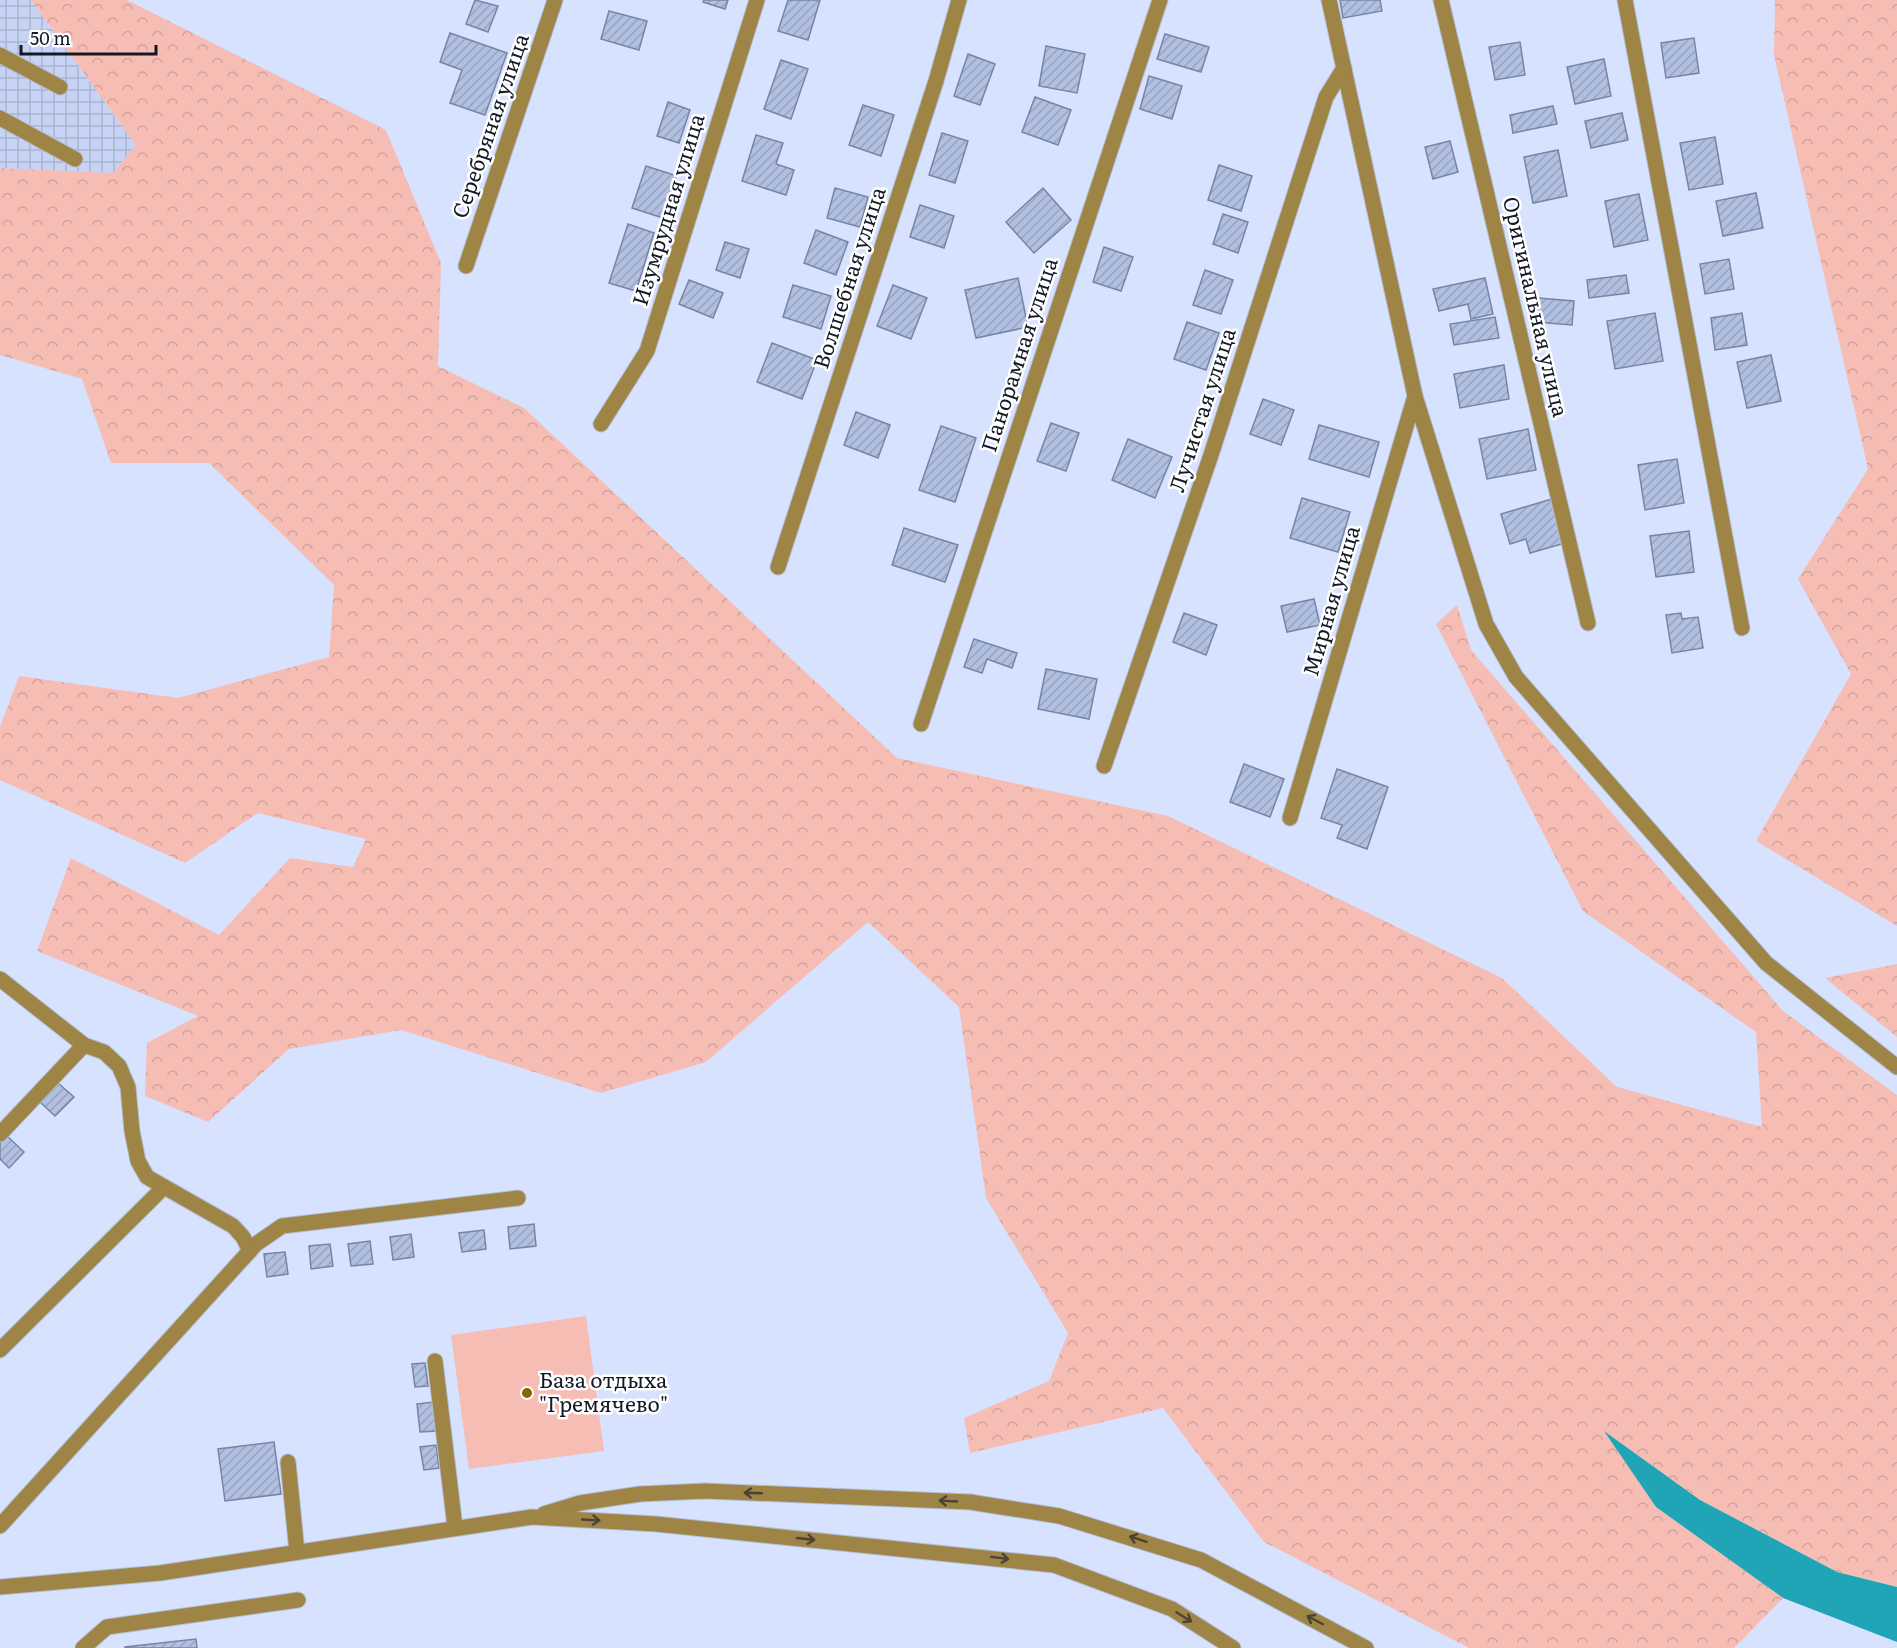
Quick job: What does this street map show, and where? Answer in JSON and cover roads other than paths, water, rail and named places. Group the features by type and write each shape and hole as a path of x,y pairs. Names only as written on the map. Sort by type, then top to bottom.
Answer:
{"street":[{"name":"Серебряная улица","path":"466,266 555,0"},
{"name":"Изумрудная улица","path":"602,424 647,351 757,0"},
{"name":"Волшебная улица","path":"778,567 936,81 959,0"},
{"name":"Панорамная улица","path":"921,723 1160,0"},
{"path":"1329,0 1415,396 1486,624 1516,677 1766,963 1897,1067"},
{"name":"Оригинальная улица","path":"1441,0 1588,624"},
{"path":"1625,0 1742,628"},
{"path":"0,55 60,87"},
{"name":"Лучистая улица","path":"1104,766 1211,455 1326,97 1344,68"},
{"path":"0,118 75,159"},
{"name":"Мирная улица","path":"1290,818 1415,396"},
{"path":"0,979 84,1045 104,1052 119,1066 128,1087 132,1131 138,1161 147,1177 232,1226 243,1237 250,1251"},
{"path":"0,1134 84,1045"},
{"path":"0,1350 163,1188"},
{"path":"0,1526 250,1251 282,1226 518,1198"},
{"path":"435,1361 455,1527"},
{"path":"288,1462 297,1552"},
{"path":"0,1587 160,1573 532,1517 580,1503 640,1494 705,1491 970,1502 1059,1516 1201,1560 1366,1648"},
{"path":"532,1517 668,1525 1054,1565 1172,1610 1233,1648"},
{"path":"83,1648 107,1627 298,1600"}],"water":[{"path":"1604,1431 1700,1500 1837,1572 1897,1587 1897,1642 1783,1598 1656,1507"}],"place":[{"name":"База отдыха \"Гремячево\"","path":"527,1393"}]}
